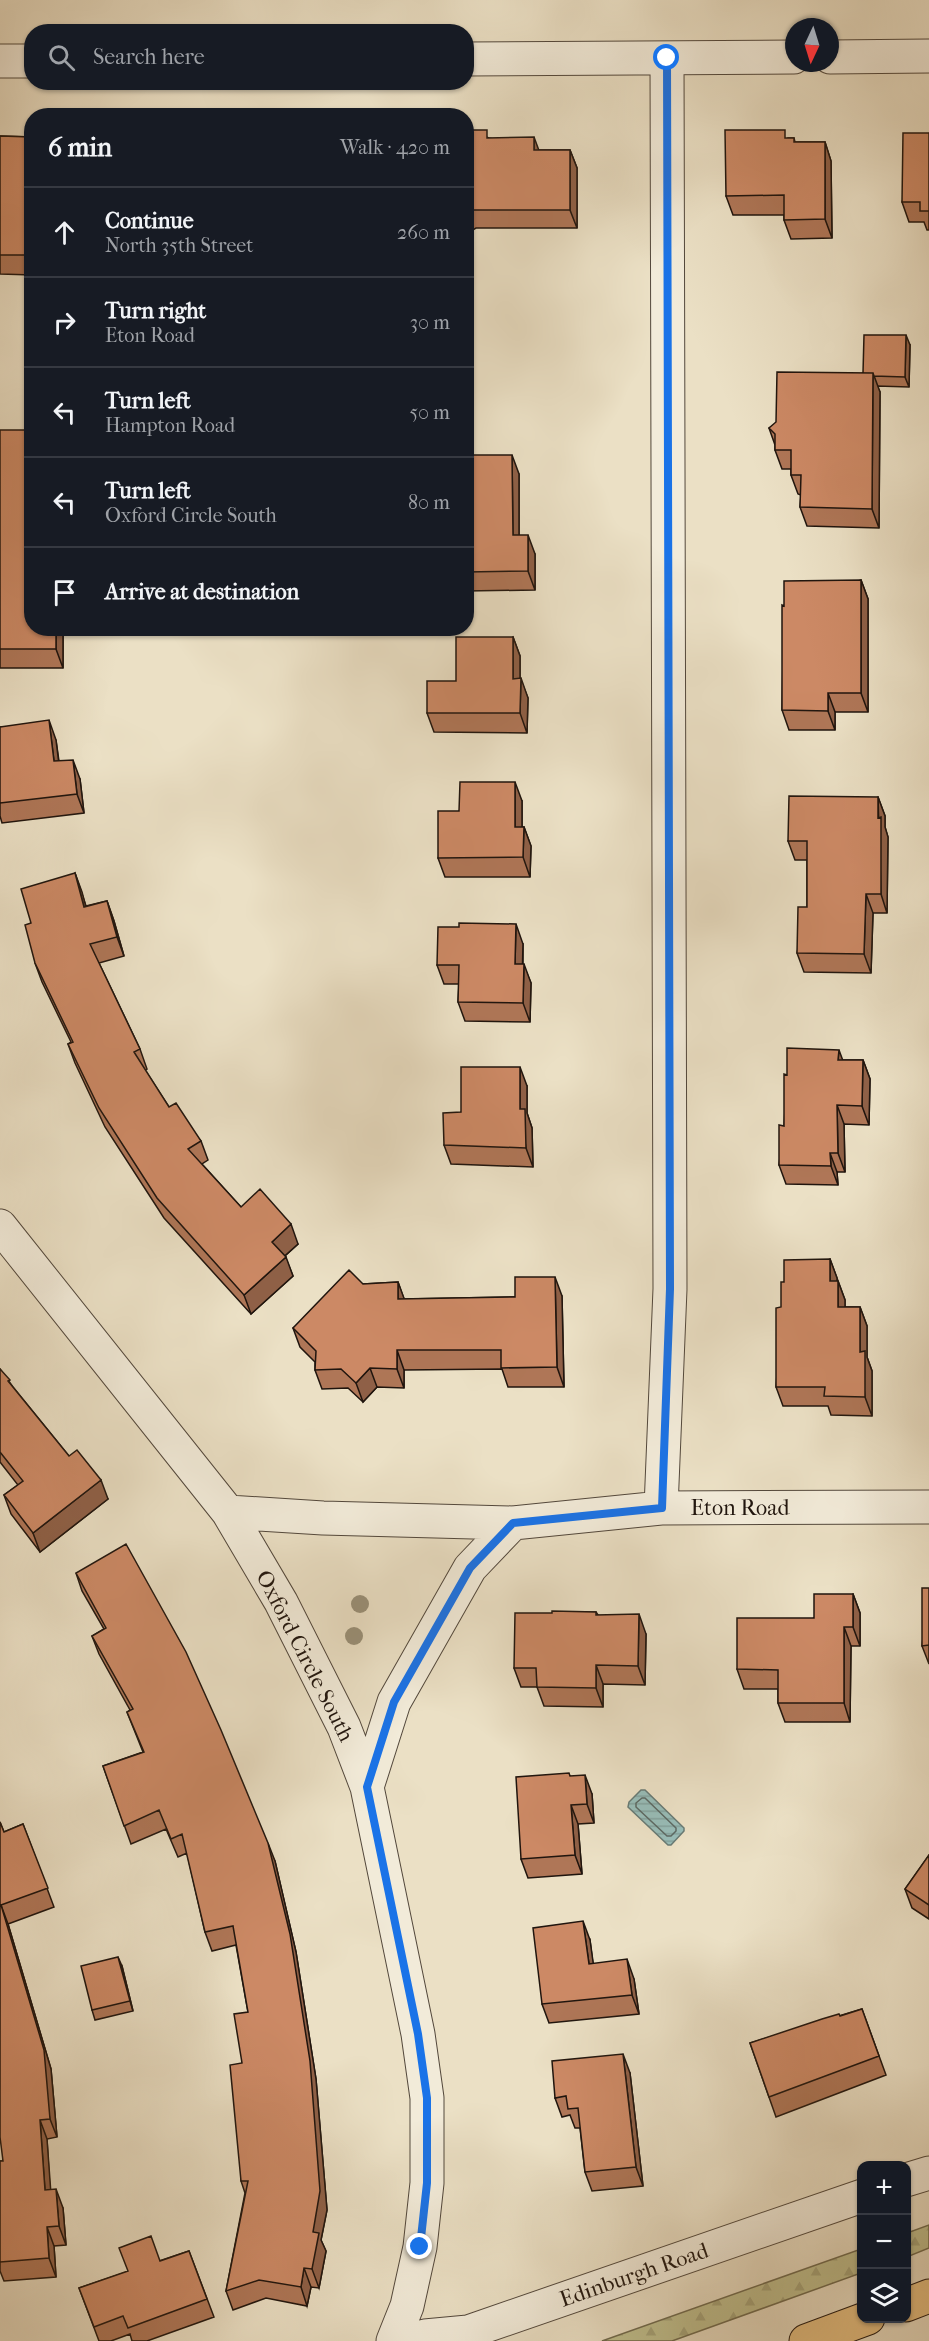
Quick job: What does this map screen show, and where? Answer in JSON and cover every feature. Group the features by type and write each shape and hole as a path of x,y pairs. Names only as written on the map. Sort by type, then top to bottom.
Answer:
{"highway":[{"path":"911,2303 929,2296"},
{"path":"806,2341 857,2323"}],"street":[{"path":"839,57 929,56"},
{"path":"474,59 785,57"},
{"path":"662,1508 670,1289 667,58"},
{"path":"0,61 24,61"},
{"name":"Oxford Circle South","path":"0,1226 228,1512 281,1602 323,1685 344,1727 367,1787 418,2034 427,2098 427,2183 420,2247 407,2306 393,2341"},
{"name":"Eton Road","path":"228,1512 323,1518 513,1523 662,1508 929,1507"},
{"path":"367,1787 394,1702 470,1568 513,1523"},
{"path":"911,2178 929,2173"},
{"name":"Edinburgh Road","path":"403,2341 425,2336 468,2332 857,2197"}],"green space":[{"path":"929,2225 929,2248 911,2255 911,2232"},
{"path":"857,2250 857,2274 672,2341 602,2341"}],"water":[{"path":"641,1790 645,1790 684,1828 684,1831 671,1845 668,1845 628,1807 629,1802"}],"building":[{"path":"474,130 487,130 487,138 534,137 534,150 570,150 570,210 474,210"},
{"path":"725,130 785,130 785,138 794,138 794,142 825,142 825,219 784,220 784,195 726,196"},
{"path":"903,133 929,133 929,211 920,211 920,202 902,202"},
{"path":"0,136 24,137 24,255 0,255"},
{"path":"864,335 906,335 905,377 874,376 873,373 863,373"},
{"path":"777,372 873,373 872,509 800,507 801,475 791,475 791,450 775,450 775,434 769,428 776,422"},
{"path":"0,430 24,430 24,636 56,636 56,649 0,649"},
{"path":"474,455 512,455 513,535 528,535 528,571 474,572"},
{"path":"861,580 861,693 828,693 828,711 782,710 784,581"},
{"path":"456,637 513,637 513,679 521,678 520,713 427,713 427,681 456,681"},
{"path":"49,720 54,761 73,760 77,794 0,803 0,727"},
{"path":"460,782 515,782 515,827 524,827 523,857 438,858 438,811 459,811"},
{"path":"789,796 878,797 878,818 881,817 881,894 866,894 864,954 797,953 798,907 807,907 807,841 788,841"},
{"path":"75,873 84,907 107,901 117,937 90,944 140,1049 134,1052 169,1107 176,1103 201,1141 188,1149 241,1207 260,1189 291,1224 272,1242 286,1257 244,1295 157,1198 99,1108 68,1044 73,1042 35,963 25,925 31,923 21,889"},
{"path":"459,923 516,924 515,964 524,964 523,1003 458,1002 459,965 437,965 438,927 459,927"},
{"path":"787,1048 839,1050 838,1060 863,1060 862,1106 837,1105 838,1153 830,1153 831,1166 779,1165 779,1125 784,1126 784,1074 787,1075"},
{"path":"461,1067 520,1067 520,1109 525,1109 526,1148 444,1145 443,1113 461,1112"},
{"path":"830,1259 830,1281 838,1281 838,1307 860,1307 860,1352 865,1351 865,1397 824,1396 825,1387 776,1387 776,1308 781,1307 784,1260"},
{"path":"349,1270 363,1284 398,1282 398,1299 515,1297 515,1277 555,1277 557,1367 501,1368 501,1350 397,1350 397,1369 370,1368 356,1383 341,1369 315,1370 316,1351 293,1328"},
{"path":"0,1369 69,1456 77,1450 101,1480 33,1533 4,1495 23,1481 0,1452"},
{"path":"126,1544 186,1652 221,1730 268,1843 290,1934 310,2061 320,2191 313,2232 319,2233 312,2269 304,2268 301,2287 259,2280 226,2291 248,2181 241,2181 230,2065 242,2063 234,2014 248,2012 233,1926 205,1932 182,1834 171,1839 159,1810 124,1826 103,1766 144,1752 127,1712 133,1709 92,1636 106,1628 76,1573"},
{"path":"922,1588 929,1588 929,1645 922,1646"},
{"path":"814,1594 853,1594 853,1627 844,1627 844,1703 778,1703 778,1670 737,1669 737,1618 814,1618"},
{"path":"552,1611 596,1612 596,1615 639,1614 638,1666 596,1665 596,1688 537,1687 536,1668 514,1668 515,1613 552,1613"},
{"path":"569,1773 570,1776 585,1775 587,1804 571,1805 575,1855 521,1859 516,1777"},
{"path":"0,1822 4,1832 23,1824 48,1888 1,1905 44,2050 50,2119 40,2120 45,2190 56,2189 59,2226 47,2227 49,2258 0,2262 0,2161 3,2161 0,2137"},
{"path":"929,1855 929,1905 905,1889"},
{"path":"583,1921 589,1964 627,1959 632,1995 542,2004 533,1928"},
{"path":"118,1957 130,2001 92,2010 81,1966"},
{"path":"862,2009 879,2056 769,2097 750,2043 822,2019"},
{"path":"623,2054 636,2167 585,2172 578,2108 568,2109 566,2096 555,2098 552,2061"},
{"path":"151,2236 160,2261 189,2251 207,2299 128,2328 123,2316 94,2327 79,2288 128,2271 119,2248"}],"route":[{"path":"420,2247 427,2183 427,2098 418,2034 367,1787 394,1702 470,1568 513,1523 662,1508 670,1289 667,58"}]}
